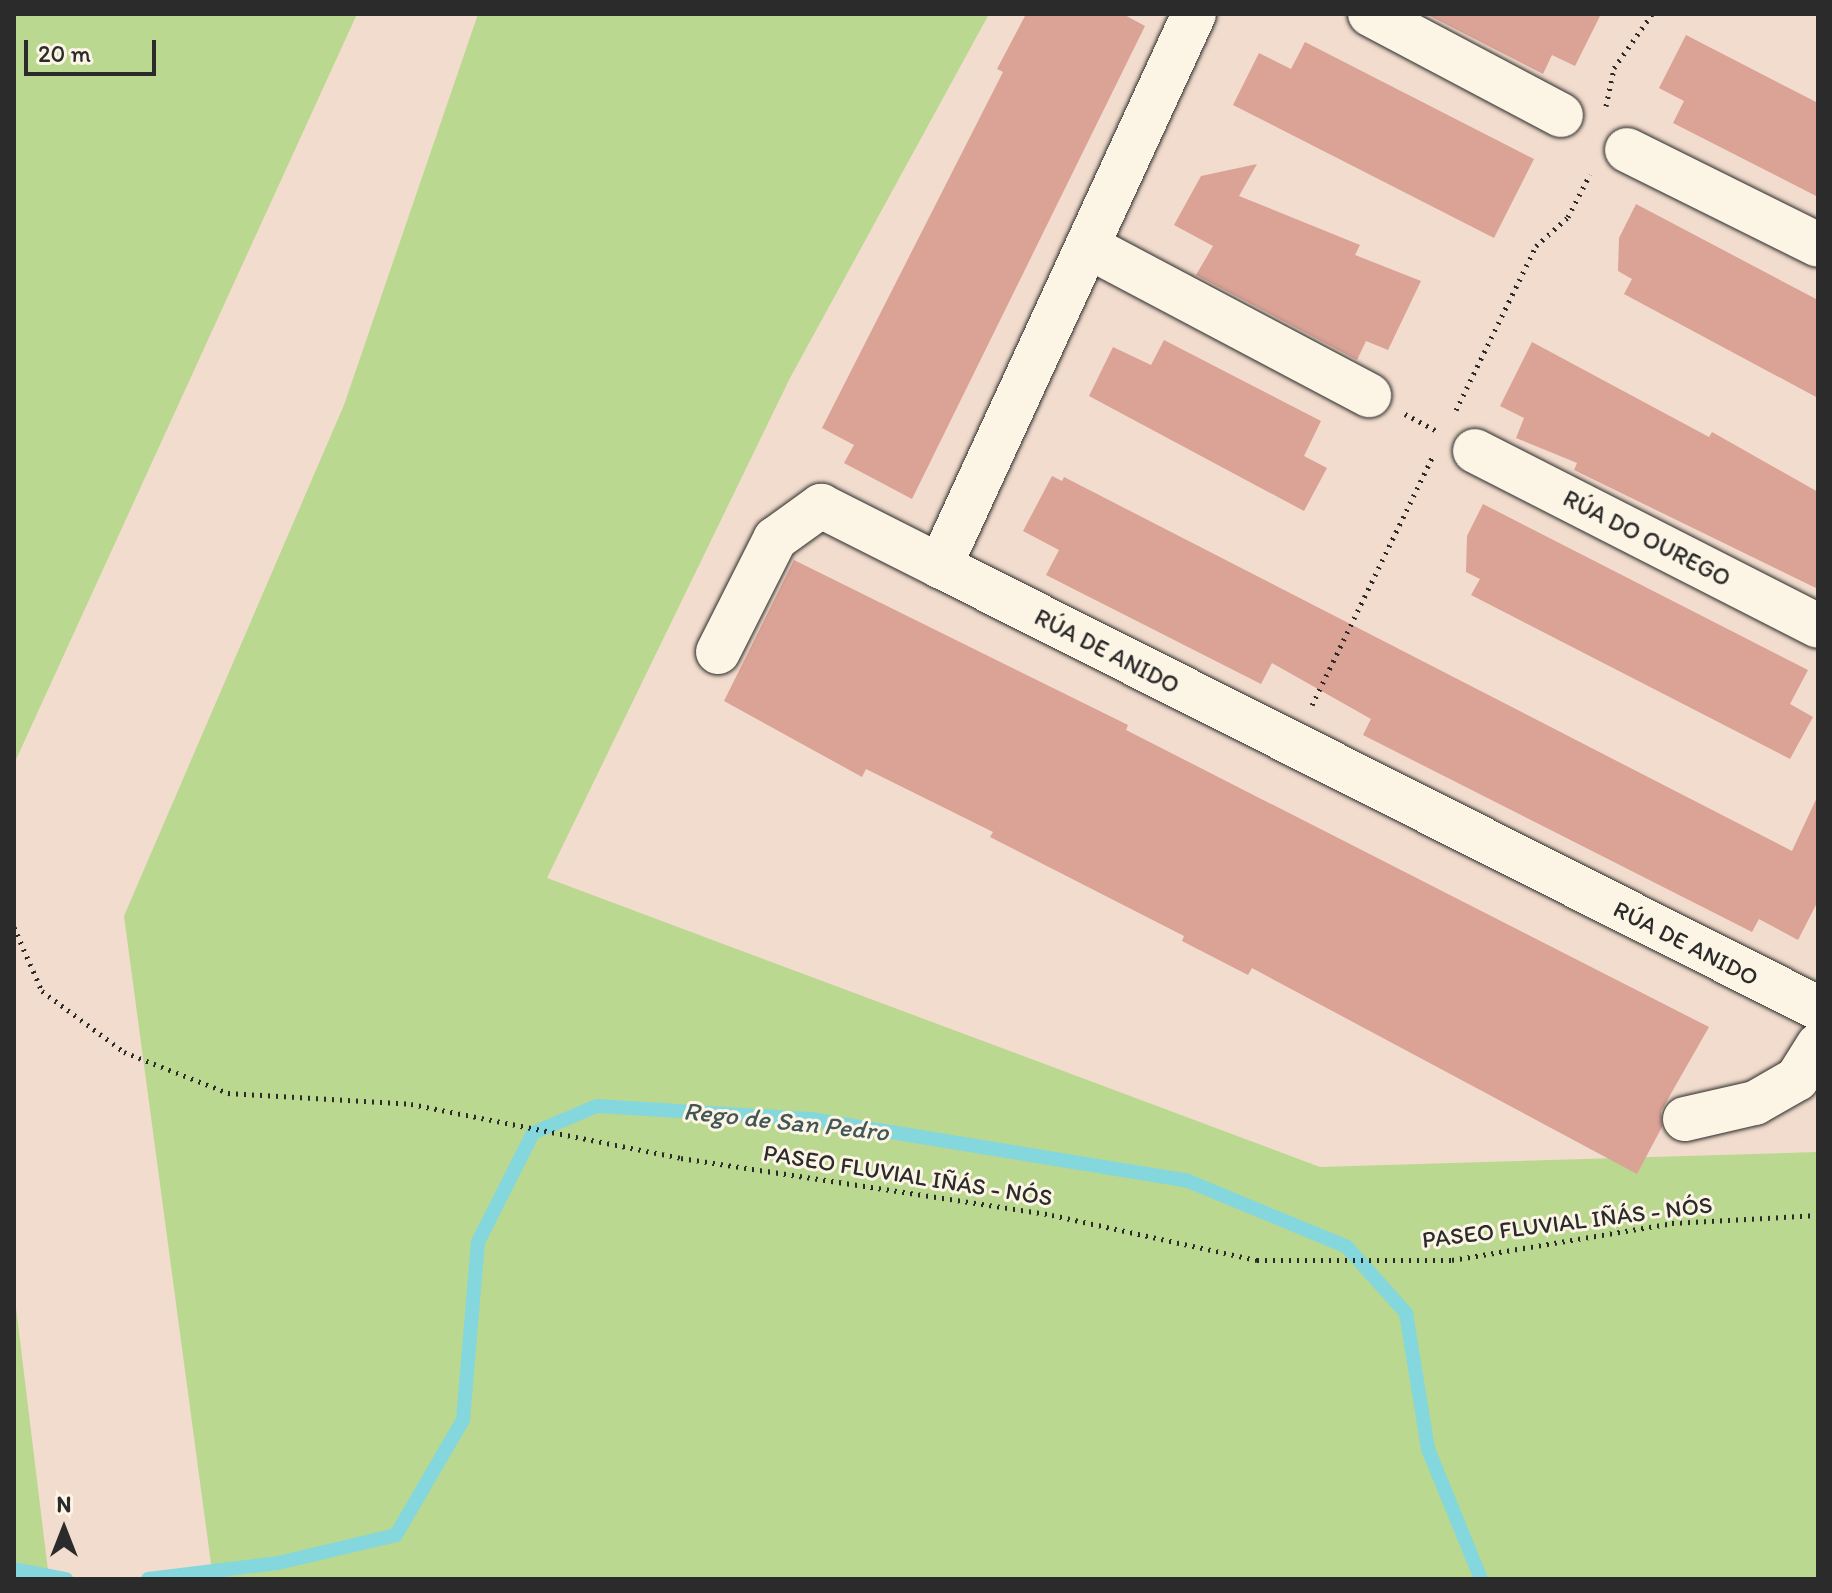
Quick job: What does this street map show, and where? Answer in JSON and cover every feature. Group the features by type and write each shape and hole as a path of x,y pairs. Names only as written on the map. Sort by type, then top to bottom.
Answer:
{"street":[{"path":"940,566 1194,14"},
{"path":"1370,14 1596,139 1818,245"},
{"path":"1089,247 1369,395"},
{"name":"RÚA DO OUREGO","path":"1459,443 1818,626"},
{"name":"RÚA DE ANIDO","path":"718,652 775,539 821,506 1818,1008"},
{"path":"1685,1119 1766,1097 1797,1079 1818,1045"}],"path":[{"path":"1292,745 1459,443 1536,246 1568,217 1596,139 1614,68 1652,14"},
{"path":"1369,395 1459,443"},
{"name":"PASEO FLUVIAL IÑÁS - NÓS","path":"14,927 42,991 124,1052 228,1093 411,1104 582,1138 1052,1215 1257,1260 1452,1260 1672,1223 1818,1215"}],"green space":[{"path":"14,14 357,14 14,764"},
{"path":"478,14 989,14 790,378 547,878 1320,1167 1818,1152 1818,1579 213,1579 124,916 344,405"},
{"path":"14,1291 49,1579 14,1579"}],"building":[{"path":"1026,14 1123,14 1145,26 912,499 844,463 854,445 822,428 1003,72 997,69"},
{"path":"1426,14 1601,14 1575,66 1552,55 1543,74"},
{"path":"1686,35 1818,103 1818,197 1673,123 1684,101 1659,88"},
{"path":"1305,42 1534,159 1494,238 1233,105 1259,53 1291,69"},
{"path":"1257,164 1239,196 1360,245 1355,255 1421,281 1388,350 1366,341 1357,360 1196,275 1213,246 1174,225 1201,176"},
{"path":"1636,204 1818,300 1818,398 1624,294 1632,279 1618,271 1619,238"},
{"path":"1164,340 1321,421 1304,456 1327,468 1304,511 1089,396 1113,347 1151,365"},
{"path":"1532,342 1709,437 1712,432 1818,492 1818,589 1574,470 1577,463 1516,438 1524,418 1500,406"},
{"path":"1052,476 1062,481 1064,477 1792,851 1818,795 1818,901 1798,940 1759,919 1752,932 1363,735 1371,719 1272,663 1261,684 1046,575 1059,550 1023,531"},
{"path":"1483,504 1808,670 1790,704 1813,717 1790,759 1471,595 1480,579 1466,572 1467,536"},
{"path":"794,560 1128,725 1126,730 1709,1027 1661,1111 1662,1127 1637,1174 1252,968 1248,975 1182,941 1184,936 990,837 993,832 866,769 862,777 724,701"}],"waterway":[{"name":"Rego de San Pedro","path":"148,1579 278,1563 396,1535 463,1420 478,1242 533,1133 597,1106 811,1119 1188,1181 1347,1247 1406,1313 1428,1449 1481,1579"},
{"name":"Rego de San Pedro","path":"14,1569 66,1579"}]}
